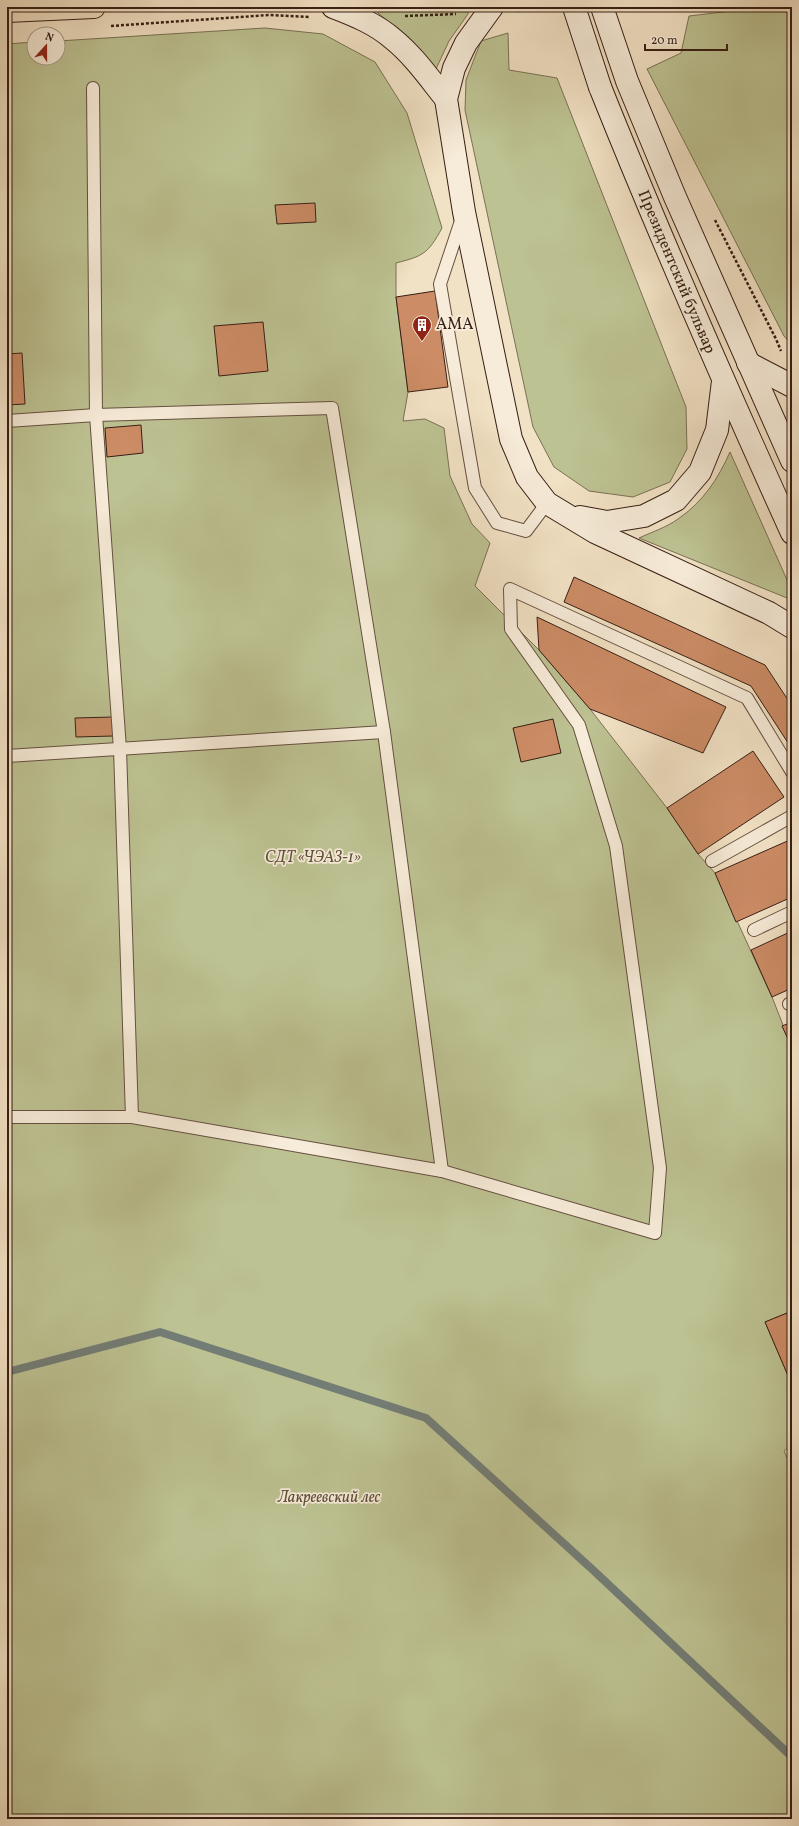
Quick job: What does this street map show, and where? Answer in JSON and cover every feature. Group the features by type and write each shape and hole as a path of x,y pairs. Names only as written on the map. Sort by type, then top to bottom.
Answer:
{"main road":[{"path":"7,12 94,7"},
{"path":"333,7 360,18 392,38 421,66 446,99"},
{"path":"492,7 466,43 454,68 446,99 464,212 511,439 527,477 556,509 595,532 769,614 792,627"},
{"name":"Президентский бульвар","path":"602,7 627,81 675,197 792,461"},
{"name":"Президентский бульвар","path":"563,8 600,87 644,199 723,381 792,533"},
{"path":"748,363 792,386"},
{"path":"556,509 607,522 644,516 676,500 700,472 717,430 723,381"}],"lane":[{"path":"93,88 96,416 120,749 132,1117"},
{"path":"464,212 440,284 475,488 497,523 526,531 556,509"},
{"path":"7,421 96,416 332,408 384,732 442,1172"},
{"path":"7,1117 132,1117 442,1172 655,1233 660,1168 616,846 579,725 511,629 510,589 748,698 792,772"},
{"path":"7,756 384,732"},
{"path":"712,861 792,816"},
{"path":"754,930 792,912"}],"path":[{"path":"513,11 563,8"},
{"path":"399,16 460,14"},
{"path":"110,26 269,16 313,17"}],"green space":[{"path":"466,7 468,8 468,14 449,41 436,69 409,39 378,13 379,10"},
{"path":"773,7 792,14 792,345 784,336 647,69 681,53 689,16"},
{"path":"265,28 323,34 375,62 407,113 442,228 433,243 424,253 396,263 396,297 408,392 403,421 425,419 444,428 450,476 472,524 490,543 475,586 539,650 590,709 667,808 698,854 715,873 772,997 792,1048 792,1311 765,1322 792,1385 792,1445 784,1451 792,1468 792,1819 7,1819 7,44 26,43 26,66 66,66 66,40"},
{"path":"508,33 509,70 557,78 686,407 687,449 670,482 633,497 589,491 554,467 533,427 465,110 466,80 481,41"},
{"path":"730,452 792,591 792,600 639,538 674,522 695,505 715,481"}],"building":[{"path":"315,203 316,222 277,224 275,205"},
{"name":"АМА","path":"435,291 448,387 408,392 396,297"},
{"path":"263,322 268,371 219,376 214,326"},
{"path":"22,353 25,404 7,405 7,354"},
{"path":"141,425 143,453 107,457 105,428"},
{"path":"574,577 765,665 792,706 792,749 751,686 564,602"},
{"path":"537,617 726,707 703,753 590,709 539,650"},
{"path":"113,717 113,736 76,737 75,718"},
{"path":"553,719 561,753 521,762 513,728"},
{"path":"753,751 784,797 698,854 667,808"},
{"path":"792,839 792,897 736,922 715,873"},
{"path":"792,931 792,988 772,997 751,950"},
{"path":"792,1022 792,1048 782,1026"},
{"path":"792,1311 792,1385 765,1322"}],"waterway":[{"path":"7,1372 160,1332 426,1418 593,1570 792,1757"}],"place":[{"name":"АМА","path":"422,342"}],"park label":[{"name":"СДТ «ЧЭАЗ-1»","path":"313,858"},
{"name":"Лакреевский лес","path":"329,1498"}]}
